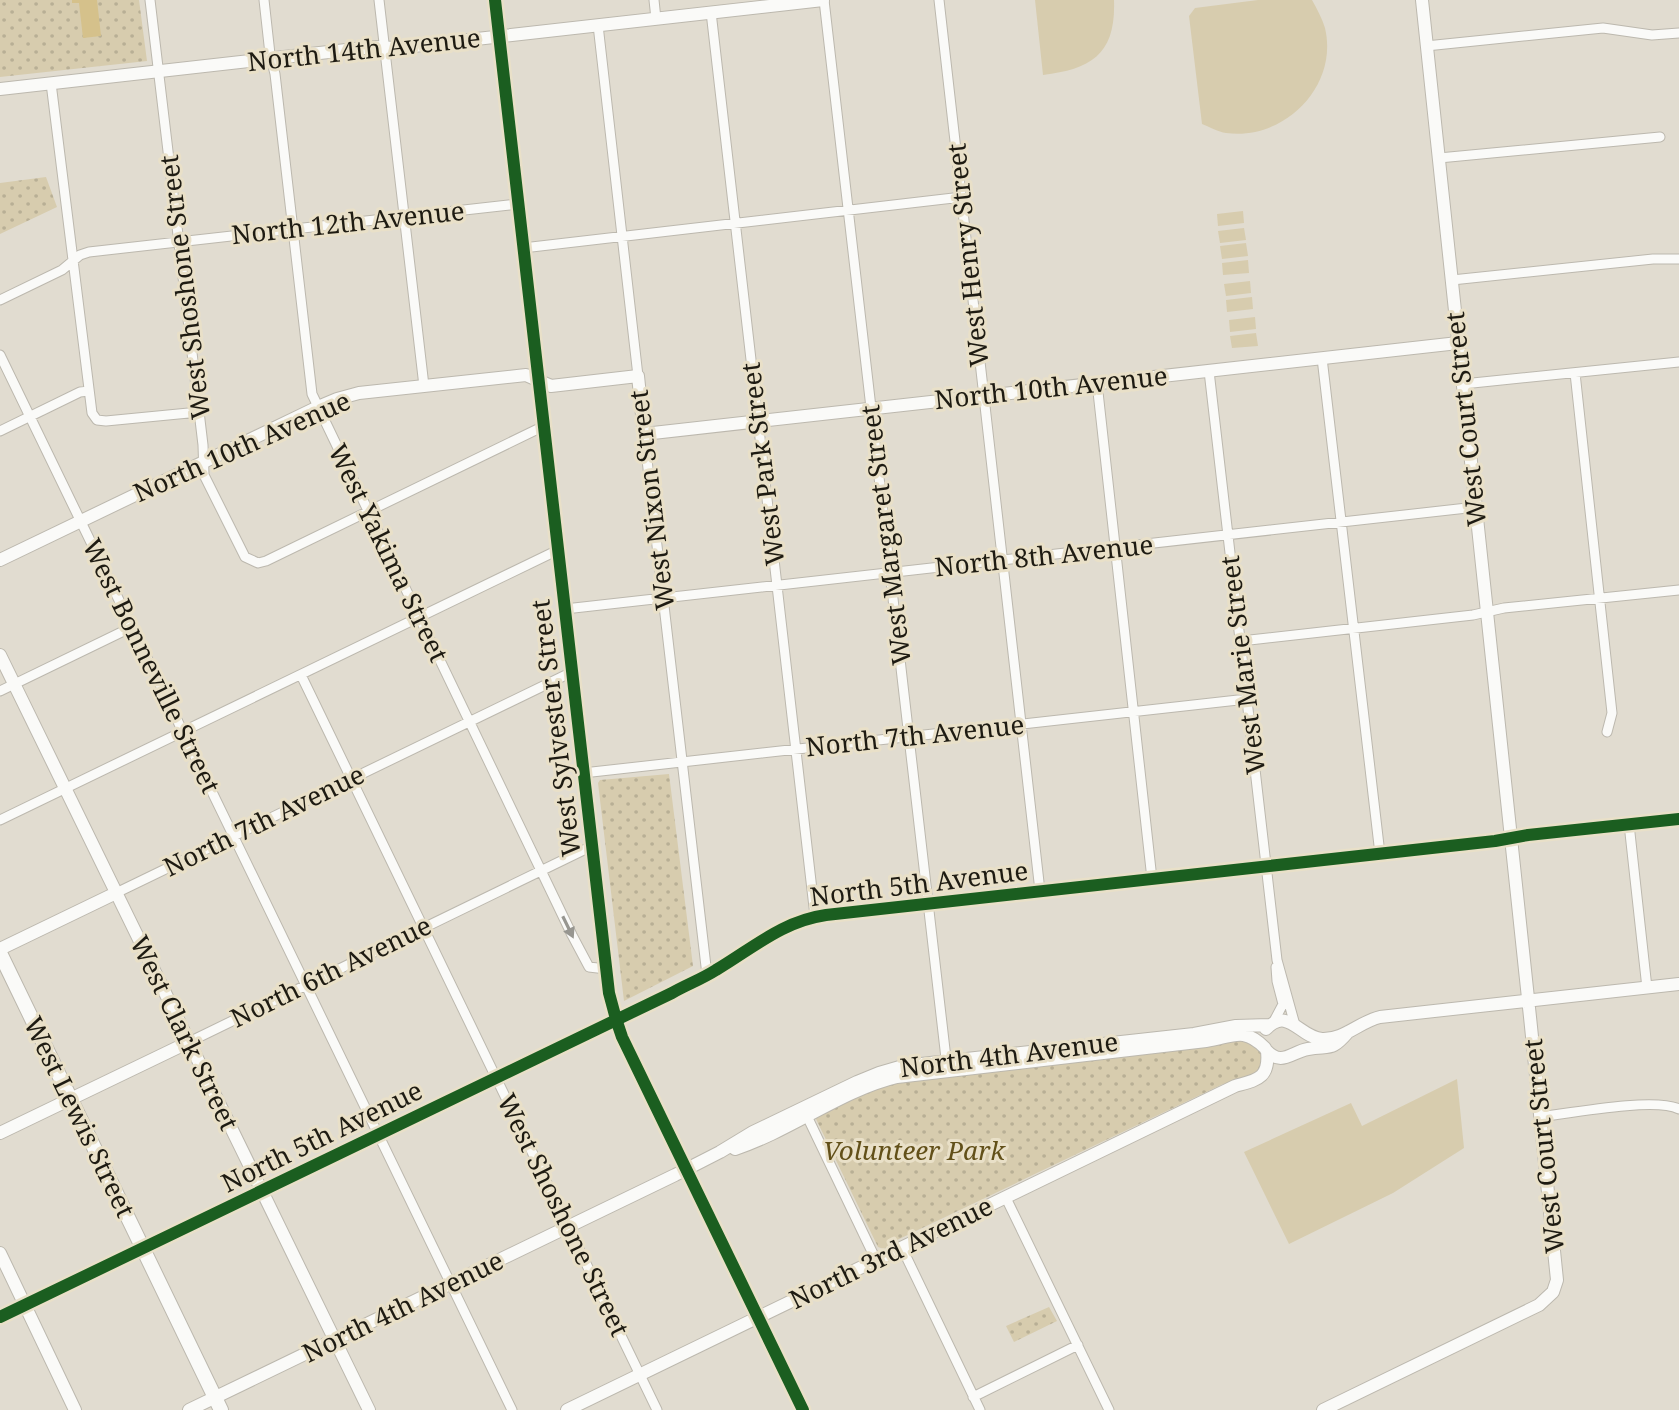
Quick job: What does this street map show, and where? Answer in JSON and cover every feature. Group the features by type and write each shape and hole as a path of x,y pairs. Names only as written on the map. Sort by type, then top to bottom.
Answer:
{"main road":[{"name":"West Lewis Street","path":"0,951 218,1404"}],"street":[{"name":"West Shoshone Street","path":"150,0 180,242 204,475 242,553 258,563 368,511"},
{"name":"West Yakima Street","path":"264,0 312,394 589,967 606,969"},
{"path":"379,0 424,386"},
{"name":"West Sylvester Street","path":"495,0 606,969 616,1019 803,1410"},
{"path":"654,0 656,19"},
{"name":"North 14th Avenue","path":"0,89 823,0"},
{"name":"West Margaret Street","path":"823,0 947,1066"},
{"name":"West Henry Street","path":"939,0 1040,891"},
{"name":"West Court Street","path":"1323,1410 1539,1305 1553,1292 1557,1273 1422,0"},
{"name":"West Park Street","path":"711,12 815,916"},
{"name":"West Nixon Street","path":"598,25 707,975"},
{"path":"1426,46 1603,28 1652,35 1679,33"},
{"path":"51,83 92,413 97,420 106,421 199,412"},
{"path":"1439,158 1660,137"},
{"path":"523,248 962,197"},
{"name":"North 12th Avenue","path":"0,300 62,270 80,255 89,252 518,204"},
{"path":"1452,280 1679,259"},
{"name":"North 10th Avenue","path":"644,434 1458,343"},
{"name":"West Bonneville Street","path":"0,355 512,1410"},
{"path":"1322,358 1380,854"},
{"path":"1463,384 1679,362"},
{"name":"West Marie Street","path":"1209,371 1267,866 1277,981 1283,1005 1271,1024"},
{"path":"1575,373 1612,713 1607,732"},
{"name":"North 10th Avenue","path":"0,560 318,407 350,395 526,375 551,386 638,376"},
{"path":"1097,383 1152,879"},
{"path":"0,431 78,393 89,391"},
{"path":"368,511 544,426"},
{"name":"North 8th Avenue","path":"565,609 1476,507"},
{"path":"0,820 558,550"},
{"path":"1241,641 1679,590"},
{"path":"0,691 132,627"},
{"name":"West Clark Street","path":"0,655 369,1410"},
{"name":"North 7th Avenue","path":"0,951 572,672"},
{"name":"West Shoshone Street","path":"301,675 657,1410"},
{"name":"North 7th Avenue","path":"583,773 1247,699"},
{"name":"North 5th Avenue","path":"0,1317 707,975 770,934 815,916 1679,819"},
{"path":"1629,824 1647,988"},
{"name":"North 6th Avenue","path":"0,1133 592,846"},
{"name":"West Marie Street","path":"1277,960 1296,1026"},
{"path":"1348,1032 1330,1048 1305,1050 1278,1058 1266,1050 1263,1039 1271,1024 1283,1020 1321,1039 1337,1037 1365,1021 1380,1017 1679,984"},
{"name":"North 4th Avenue","path":"947,1066 1271,1024"},
{"path":"1290,1056 1301,1043 1296,1026"},
{"name":"North 4th Avenue","path":"189,1410 218,1404 334,1339 720,1152 758,1141 865,1078 888,1070 1194,1043 1236,1034 1248,1035 1266,1050"},
{"name":"North 3rd Avenue","path":"567,1410 1238,1085 1258,1079 1267,1067 1266,1050"},
{"name":"North 3rd Avenue","path":"1216,1096 1259,1086 1290,1056"},
{"path":"1540,1117 1653,1103 1679,1109"},
{"path":"805,1112 876,1260"},
{"path":"1006,1198 1109,1410"},
{"path":"902,1248 980,1410"},
{"path":"0,1253 75,1410"},
{"path":"973,1397 1078,1345"}],"green space":[{"path":"0,0 139,0 147,61 0,77"},
{"path":"1035,0 1114,0 1111,34 1098,56 1075,68 1043,75"},
{"path":"1258,0 1312,0 1325,28 1327,50 1323,70 1315,89 1302,106 1286,119 1247,133 1223,132 1202,124 1189,16 1195,8"},
{"path":"46,177 57,207 0,234 0,183"},
{"path":"1243,211 1244,223 1218,226 1217,214"},
{"path":"1244,228 1246,240 1220,243 1218,231"},
{"path":"1246,243 1248,256 1222,259 1220,246"},
{"path":"1248,260 1249,273 1223,275 1222,263"},
{"path":"1250,281 1251,293 1226,296 1224,284"},
{"path":"1252,297 1253,309 1227,312 1226,300"},
{"path":"1255,317 1256,329 1230,332 1229,320"},
{"path":"1256,333 1258,346 1232,348 1230,336"},
{"path":"669,774 693,966 624,1001 598,783 600,780"},
{"name":"Volunteer Park","path":"1238,1036 1262,1050 1260,1072 1223,1084 895,1241 886,1250 878,1247 815,1117 891,1082"},
{"path":"1457,1079 1464,1148 1393,1193 1289,1244 1244,1152 1351,1103 1362,1126"},
{"path":"1049,1307 1057,1321 1014,1342 1006,1326"}],"shaded area":[{"path":"72,0 97,0 101,36 83,38 79,3 72,3"}],"cycle path":[{"path":"495,0 609,993 622,1037 803,1410"},
{"path":"0,1317 672,993 782,929 810,918 1679,819"}]}
